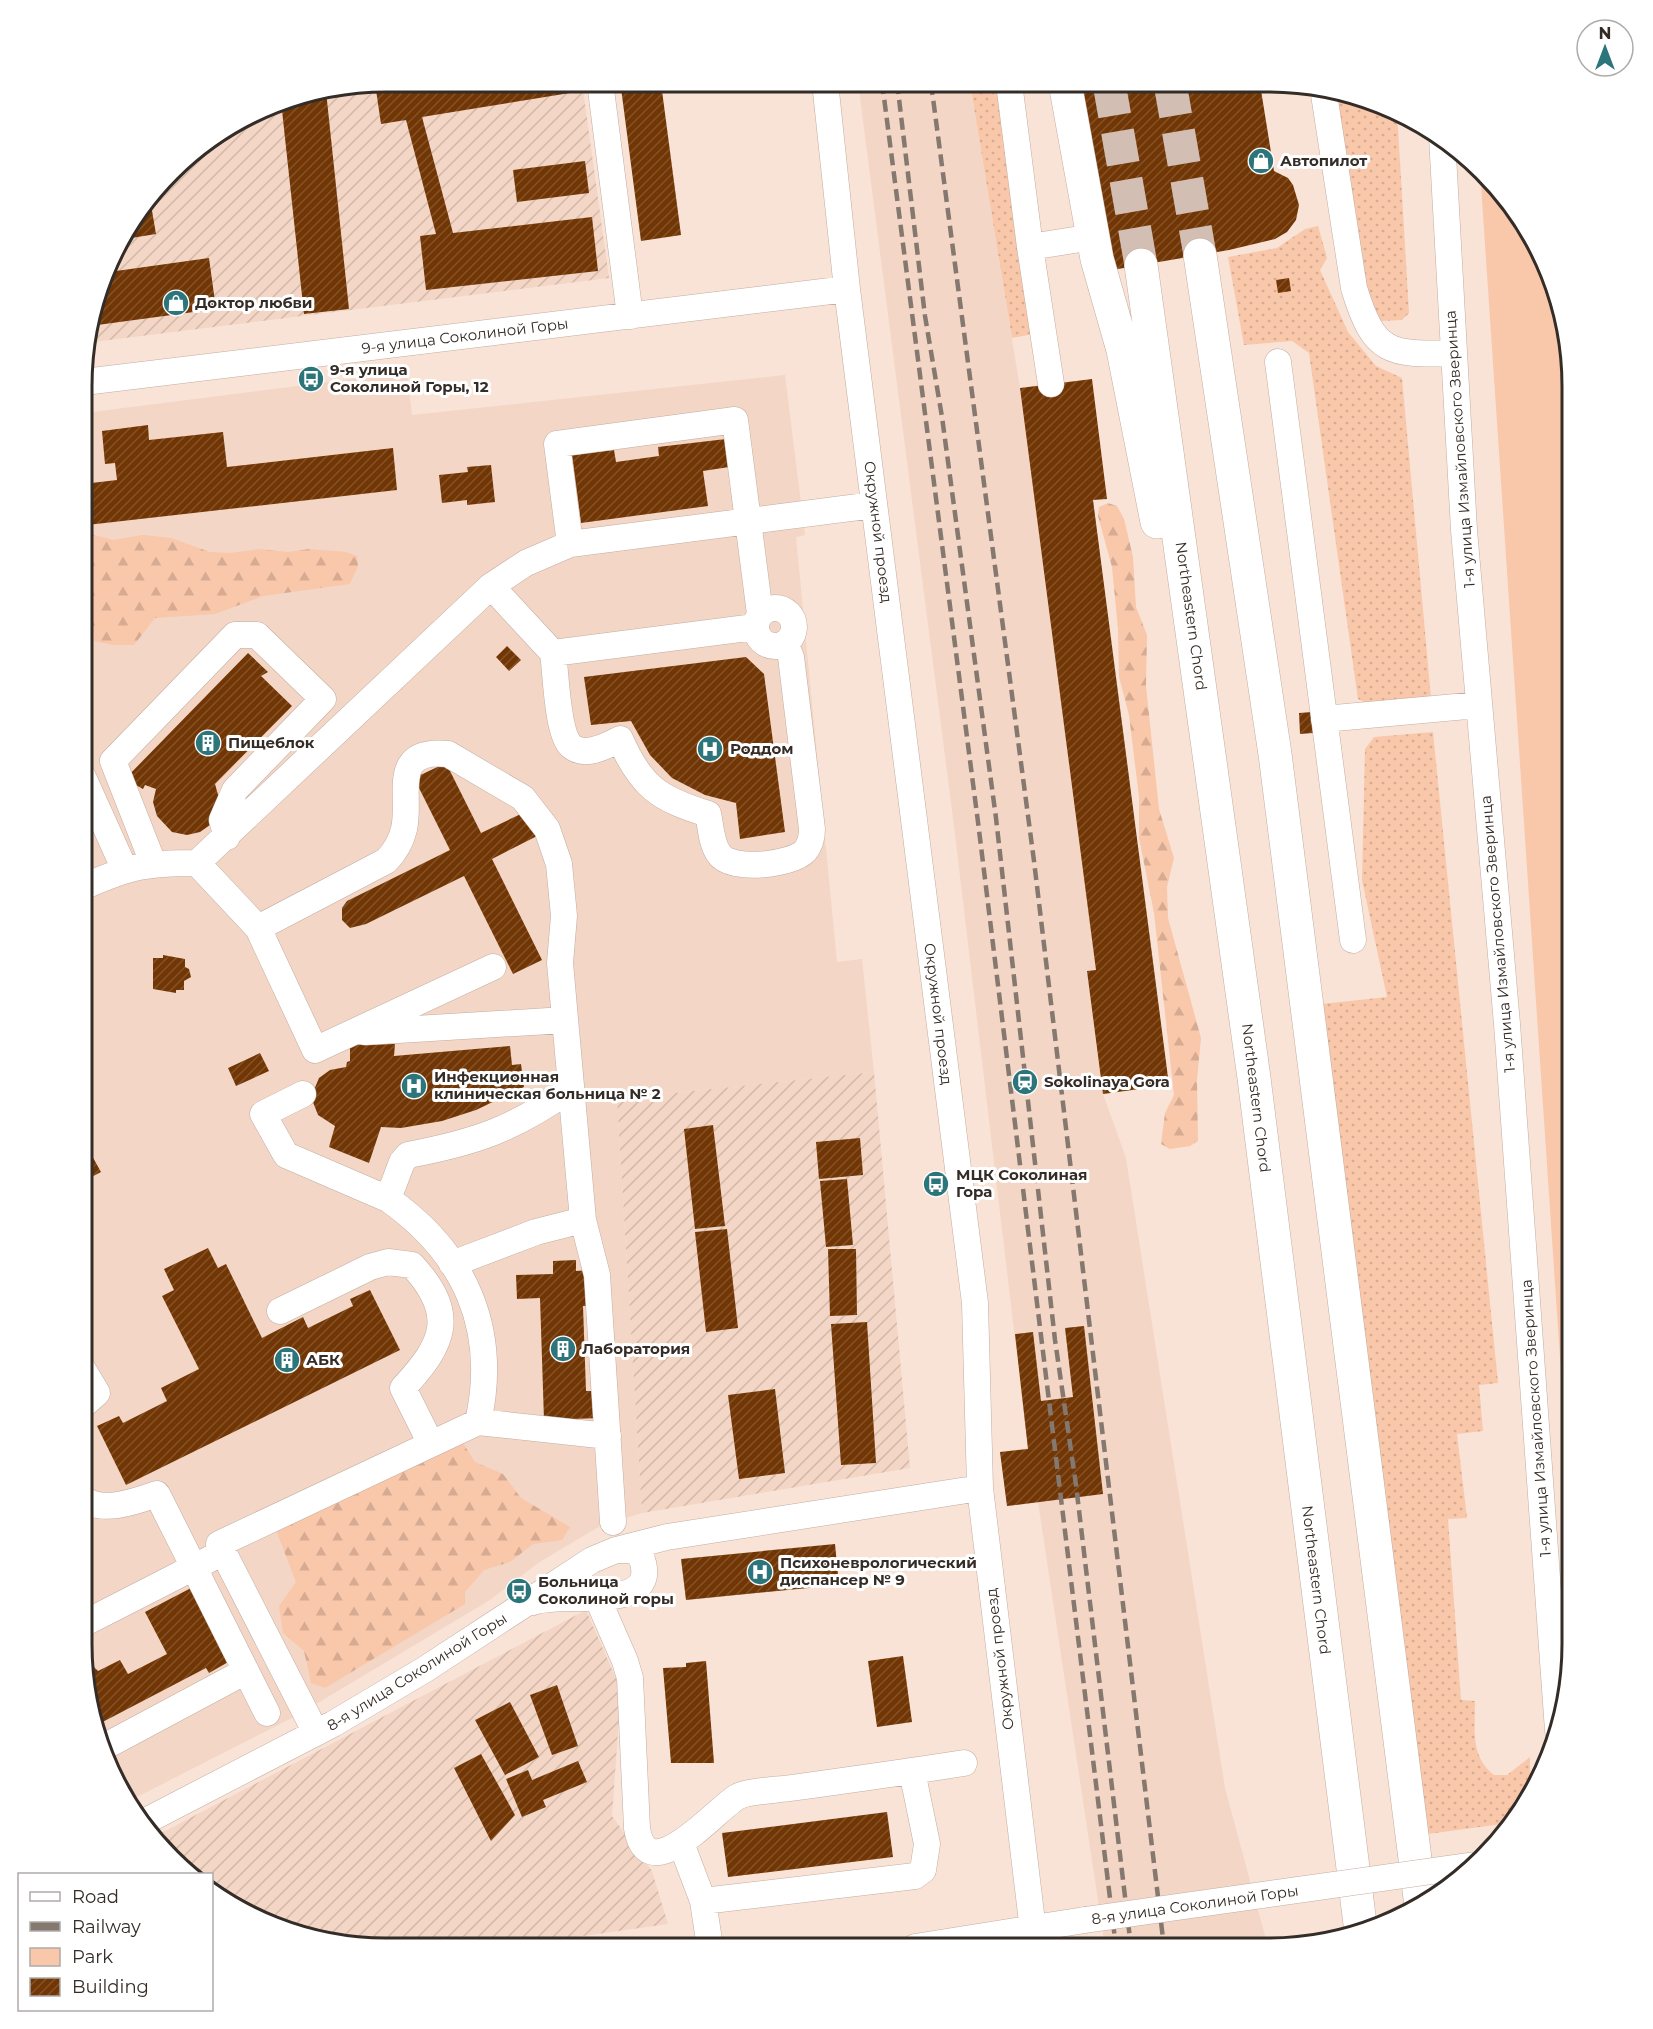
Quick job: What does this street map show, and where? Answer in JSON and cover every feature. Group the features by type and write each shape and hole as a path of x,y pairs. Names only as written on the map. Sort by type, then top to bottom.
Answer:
{"main road":[{"path":"1067,92 1093,237 1123,350 1222,844"},
{"path":"1200,255 1275,754 1420,1895"},
{"name":"Northeastern Chord","path":"1141,265 1222,844 1360,1923"}],"street":[{"path":"601,92 630,316"},
{"name":"Окружной проезд","path":"826,92 847,289 975,1303 980,1488 1034,1938"},
{"path":"1010,92 1030,247 1051,384"},
{"path":"1324,97 1354,288 1362,316 1379,342 1409,354 1454,353"},
{"name":"1-я улица Измайловского Зверинца","path":"1443,150 1464,530 1507,1024 1556,1701"},
{"path":"1030,247 1093,237"},
{"name":"9-я улица Соколиной Горы","path":"92,381 847,289"},
{"path":"1278,362 1353,940"},
{"path":"491,586 553,653 563,732 571,746 582,751 599,749 620,739 633,768 654,791 681,806 708,814 714,843 720,855 730,864 745,866 795,858 804,852 811,841 812,829 791,657 784,643 768,645 762,641 735,420 557,444 570,544"},
{"path":"92,882 124,868 153,863 197,863 228,837 491,586 526,563 570,544 874,505"},
{"path":"553,653 758,620"},
{"path":"153,863 113,761 235,635 257,635 323,699 235,790 222,820 228,837"},
{"path":"1324,719 1478,705"},
{"path":"258,928 386,861 398,848 405,826 404,783 410,767 420,758 435,753 448,754 523,798 547,829 559,864 564,916 561,963 571,1089 583,1220 597,1275 613,1522"},
{"path":"92,797 124,868"},
{"path":"197,863 258,928 315,1050 493,967"},
{"path":"350,1033 566,1020"},
{"path":"388,1199 402,1162 408,1155 462,1145 501,1131 533,1116 571,1089"},
{"path":"303,1094 263,1114 286,1155 388,1199 417,1220 465,1283 477,1314 482,1337 485,1378 478,1422"},
{"path":"452,1264 536,1232 583,1220"},
{"path":"280,1311 370,1267 388,1262 412,1265 430,1285 439,1306 440,1337 427,1362 403,1388 431,1444"},
{"path":"92,1385 97,1393 92,1397"},
{"path":"316,1734 219,1544 478,1422 608,1436"},
{"name":"8-я улица Соколиной Горы","path":"150,1819 316,1734 424,1670 592,1560 615,1550 667,1537 980,1488"},
{"path":"92,1501 107,1506 134,1503 157,1494 267,1713"},
{"path":"523,1605 554,1597 597,1597 634,1592 642,1585 645,1575 640,1554 630,1550 615,1550"},
{"path":"92,1619 223,1551"},
{"path":"597,1597 630,1678 639,1842 646,1849 657,1852 681,1843 738,1796 964,1763"},
{"path":"109,1744 246,1671"},
{"path":"703,1901 915,1876 923,1870 927,1859 927,1844 912,1771"},
{"path":"681,1843 703,1901 709,1938"},
{"name":"8-я улица Соколиной Горы","path":"1034,1938 1457,1868"}],"shaded area":[{"path":"366,92 583,92 609,278 95,342 107,291 131,238 164,192 192,164 222,141 255,122 291,107 347,94"},
{"path":"859,92 971,92 1020,388 1096,970 1087,971 1103,1094 1126,1158 1225,1788 1266,1938 1104,1938 1038,1502 1007,1506 1000,1452 1028,1448 954,826"},
{"name":"Инфекционная клиническая больница № 2","path":"407,372 412,415 785,375 805,535 796,537 837,962 862,959 874,1072 617,1099 642,1513 602,1525 538,1563 490,1600 296,1716 136,1798 122,1774 107,1738 97,1701 92,1663 92,412"},
{"path":"874,1072 910,1468 642,1513 617,1099"},
{"path":"586,1610 621,1690 612,1816 652,1871 668,1924 570,1938 386,1938 328,1932 291,1922 238,1898 213,1881 213,1873 202,1873 192,1865 161,1833"}],"green space":[{"path":"971,92 999,92 1014,226 1033,334 1012,338"},
{"path":"1333,99 1362,107 1398,122 1409,313 1402,320 1380,321 1361,267 1344,178"},
{"path":"1481,184 1512,222 1539,273 1556,328 1561,366 1562,1387"},
{"path":"1318,226 1327,258 1320,270 1348,332 1376,366 1402,378 1431,698 1368,704 1358,699 1309,353 1292,341 1244,345 1228,257 1277,248 1305,229"},
{"path":"1108,503 1117,506 1124,519 1133,557 1136,607 1147,635 1146,686 1159,809 1174,858 1167,887 1168,918 1201,1038 1197,1080 1198,1141 1190,1146 1170,1149 1161,1144 1165,1113 1174,1095 1154,913 1139,838 1139,797 1129,715 1119,677 1118,629 1112,567 1098,516 1099,507"},
{"path":"92,532 94,535 113,540 143,535 171,538 210,552 230,553 259,549 288,552 309,549 346,552 357,556 358,566 350,584 263,596 215,614 155,618 134,645 113,645 94,641"},
{"path":"1433,732 1498,1383 1479,1385 1483,1431 1457,1434 1467,1518 1448,1519 1461,1700 1475,1701 1477,1751 1486,1768 1494,1775 1507,1775 1530,1757 1530,1776 1499,1824 1428,1834 1322,1004 1387,997 1362,880 1365,749 1374,737"},
{"path":"459,1437 475,1462 503,1474 521,1498 570,1527 562,1540 533,1544 510,1562 484,1570 465,1592 465,1604 325,1688 311,1683 304,1651 283,1633 279,1606 296,1582 276,1530"}],"building":[{"path":"376,92 576,92 422,117 453,233 592,217 598,271 426,290 420,236 436,234 406,120 381,124"},
{"path":"622,92 662,92 681,235 641,241"},
{"path":"1082,92 1261,92 1274,171 1288,178 1293,185 1299,205 1296,220 1287,232 1275,239 1229,250 1112,270"},
{"path":"327,97 349,309 304,314 282,110"},
{"path":"585,161 589,193 517,202 513,170"},
{"path":"151,208 156,234 131,238"},
{"path":"209,258 216,309 98,325 115,271"},
{"path":"1289,278 1291,291 1278,293 1276,280"},
{"path":"1092,379 1107,499 1093,500 1169,1085 1103,1094 1087,971 1096,970 1020,388"},
{"path":"148,425 149,440 223,432 227,467 393,448 397,490 92,524 92,483 117,480 115,463 105,464 102,431"},
{"path":"726,439 729,467 703,471 708,506 581,523 572,455 614,450 616,462 659,456 658,447"},
{"path":"491,465 495,502 467,505 467,500 442,503 439,475 468,472 467,467"},
{"path":"507,646 521,660 509,671 496,657"},
{"name":"Пищеблок","path":"248,653 268,672 261,676 292,706 215,784 220,802 217,815 210,825 200,832 187,835 172,832 157,816 153,802 156,789 145,785 143,789 125,779"},
{"name":"Роддом","path":"746,657 764,674 785,832 740,839 736,803 705,795 672,778 650,755 631,721 591,725 584,677"},
{"path":"1312,712 1313,733 1300,734 1299,713"},
{"path":"446,763 481,833 525,812 537,836 492,859 542,960 513,974 464,876 366,924 350,928 342,920 342,908 347,901 450,850 414,778"},
{"path":"163,955 185,959 185,967 189,969 191,977 184,981 184,990 176,990 176,993 153,989 153,958 163,958"},
{"path":"395,1044 394,1056 510,1046 512,1065 521,1064 524,1087 476,1110 442,1121 401,1128 381,1127 369,1163 329,1147 335,1126 318,1115 311,1097 319,1078 330,1070 346,1067 347,1062 350,1061 350,1045"},
{"path":"260,1053 269,1071 236,1086 228,1068"},
{"path":"713,1125 725,1226 695,1229 684,1129"},
{"path":"860,1138 863,1175 819,1179 816,1142"},
{"path":"92,1156 101,1172 92,1177"},
{"path":"847,1179 853,1245 826,1247 820,1181"},
{"path":"727,1229 738,1328 706,1332 695,1232"},
{"name":"АБК","path":"208,1248 218,1268 226,1264 262,1338 303,1317 308,1328 353,1306 350,1299 370,1290 400,1350 126,1485 97,1426 119,1416 123,1423 167,1401 161,1388 199,1369 162,1296 174,1290 164,1269"},
{"path":"828,1249 856,1249 857,1315 830,1316"},
{"name":"Лаборатория","path":"576,1260 576,1271 590,1270 591,1306 583,1306 586,1391 599,1391 600,1418 544,1420 540,1298 517,1299 516,1275 553,1274 553,1261"},
{"path":"867,1322 876,1463 841,1465 831,1324"},
{"path":"1084,1326 1103,1494 1007,1506 1000,1452 1028,1449 1015,1334 1033,1332 1041,1401 1073,1397 1065,1328"},
{"path":"775,1389 785,1473 739,1479 728,1395"},
{"name":"Психоневрологический диспансер № 9","path":"835,1544 839,1585 686,1600 681,1559"},
{"path":"191,1588 230,1661 209,1673 206,1668 103,1722 92,1667 98,1671 120,1660 128,1674 167,1654 145,1612"},
{"path":"903,1656 912,1722 877,1727 868,1661"},
{"path":"706,1661 714,1763 671,1763 663,1668 686,1667 686,1663"},
{"path":"557,1685 578,1746 552,1755 530,1695"},
{"path":"510,1702 539,1757 505,1775 475,1720"},
{"path":"481,1754 515,1815 491,1841 454,1768"},
{"path":"578,1761 587,1782 543,1800 546,1807 522,1817 506,1779 528,1770 532,1780"},
{"path":"887,1812 893,1857 728,1877 722,1833"}],"tunnel":[{"path":"1111,92 1141,265"},
{"path":"1172,92 1200,255"}],"railway":[{"path":"883,92 978,822 1115,1938"},
{"path":"898,92 925,316 942,417 996,818 1055,1340 1076,1485 1130,1938"},
{"path":"932,92 1034,861 1163,1938"}],"place":[{"name":"Автопилот","path":"1261,161"},
{"name":"Доктор любви","path":"176,303"},
{"name":"9-я улица Соколиной Горы, 12","path":"311,379"},
{"name":"Пищеблок","path":"208,743"},
{"name":"Роддом","path":"710,749"},
{"name":"Sokolinaya Gora","path":"1025,1082"},
{"name":"Инфекционная клиническая больница № 2","path":"414,1086"},
{"name":"МЦК Соколиная Гора","path":"936,1184"},
{"name":"Лаборатория","path":"563,1349"},
{"name":"АБК","path":"287,1360"},
{"name":"Психоневрологический диспансер № 9","path":"760,1572"},
{"name":"Больница Соколиной горы","path":"519,1591"}]}
